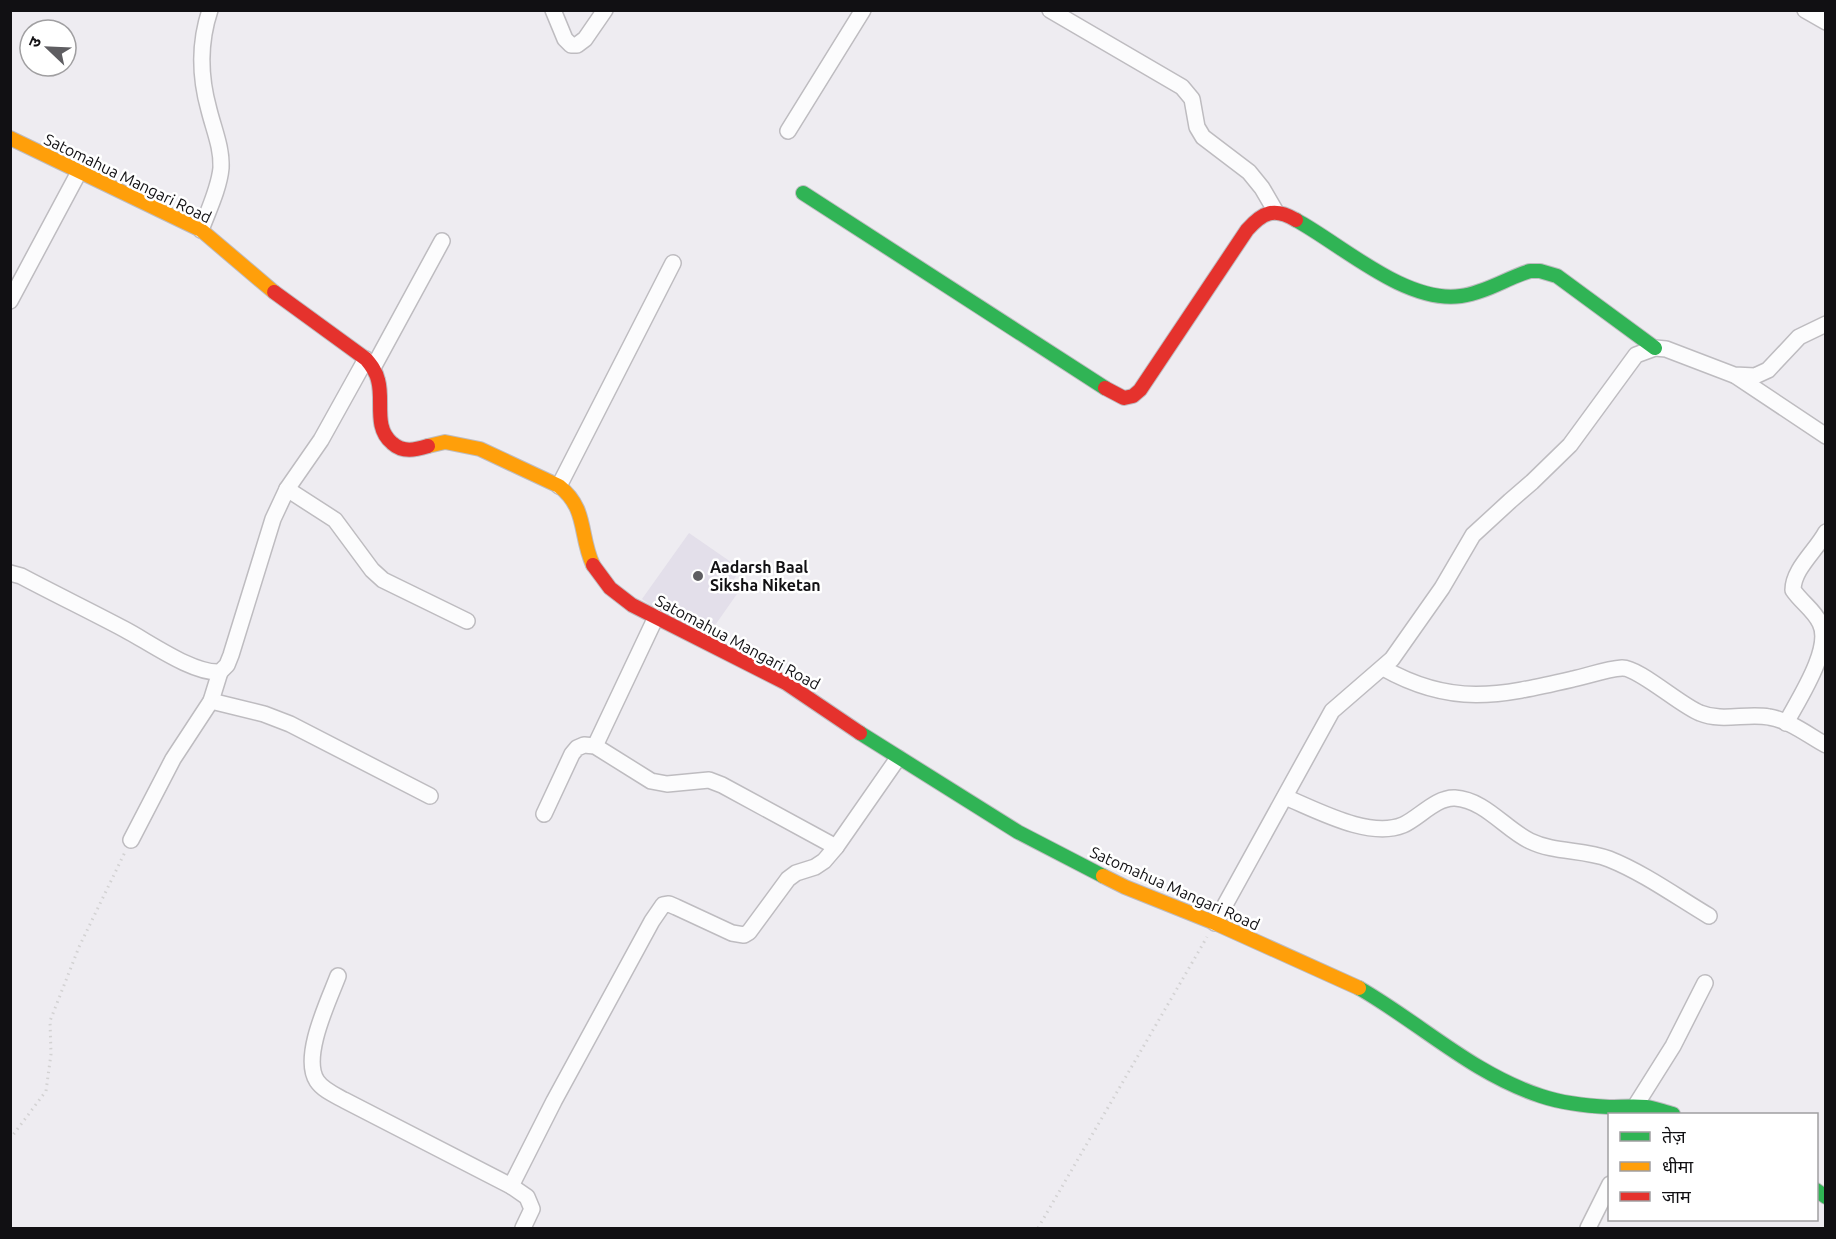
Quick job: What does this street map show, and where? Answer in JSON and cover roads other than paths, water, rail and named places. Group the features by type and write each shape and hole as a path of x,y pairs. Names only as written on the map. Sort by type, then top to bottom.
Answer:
{"street":[{"path":"201,230 220,170 220,151 204,88 202,63 202,39 210,10"},
{"path":"552,10 565,39 571,45 578,45 585,39 604,10"},
{"path":"788,131 863,10"},
{"path":"1050,10 1182,87 1192,99 1197,127 1203,137 1249,172 1262,188 1276,212"},
{"path":"1805,10 1826,22"},
{"name":"Satomahua Mangari Road","path":"10,138 201,230 280,297 370,363 379,377 380,425 384,436 403,451 411,452 444,442 458,444 482,450 559,486 576,501 581,513 586,549 597,574 611,592 632,605 786,683 898,759 1018,832 1125,887 1215,923 1346,981 1390,1006 1453,1052 1519,1088 1570,1103 1665,1113"},
{"path":"10,301 79,172"},
{"path":"802,193 1120,398 1126,399 1137,394 1143,387 1247,230 1266,212 1276,212 1301,222 1404,285 1449,298 1466,296 1530,271 1543,271 1571,284 1655,348"},
{"path":"131,840 172,759 211,701 220,672 227,665 265,541 287,489 370,363 442,241"},
{"path":"559,486 673,262"},
{"path":"1734,375 1755,376 1768,370 1799,337 1826,324"},
{"path":"1215,923 1332,711 1345,697 1383,668 1414,630 1473,535 1570,446 1636,355 1655,348 1666,349 1734,375 1826,436"},
{"path":"287,489 335,520 382,580 468,621"},
{"path":"1786,723 1808,683 1821,651 1823,635 1821,623 1793,590 1793,584 1797,574 1826,532"},
{"path":"11,573 124,628 196,668 211,673 220,672"},
{"path":"595,746 656,617"},
{"path":"1383,668 1415,685 1435,691 1482,695 1526,690 1623,668 1639,674 1690,708 1703,714 1718,717 1767,716 1786,723 1826,746"},
{"path":"211,701 264,714 290,724 430,796"},
{"path":"544,814 572,754 584,745 595,746 651,781 667,784 709,780 722,785 836,847"},
{"path":"512,1186 554,1101 646,931 663,905 669,904 732,933 744,936 788,879 796,873 815,867 836,847 898,759"},
{"path":"1285,797 1360,826 1378,828 1401,825 1452,798 1464,799 1483,808 1528,840 1548,849 1592,854 1610,859 1709,916"},
{"path":"338,976 313,1047 312,1064 316,1080 325,1089 344,1100 512,1186 527,1197 531,1209 524,1228"},
{"path":"1641,1110 1705,983"},
{"path":"1588,1228 1608,1188"}],"place":[{"name":"Aadarsh Baal Siksha Niketan","path":"698,576"}]}
